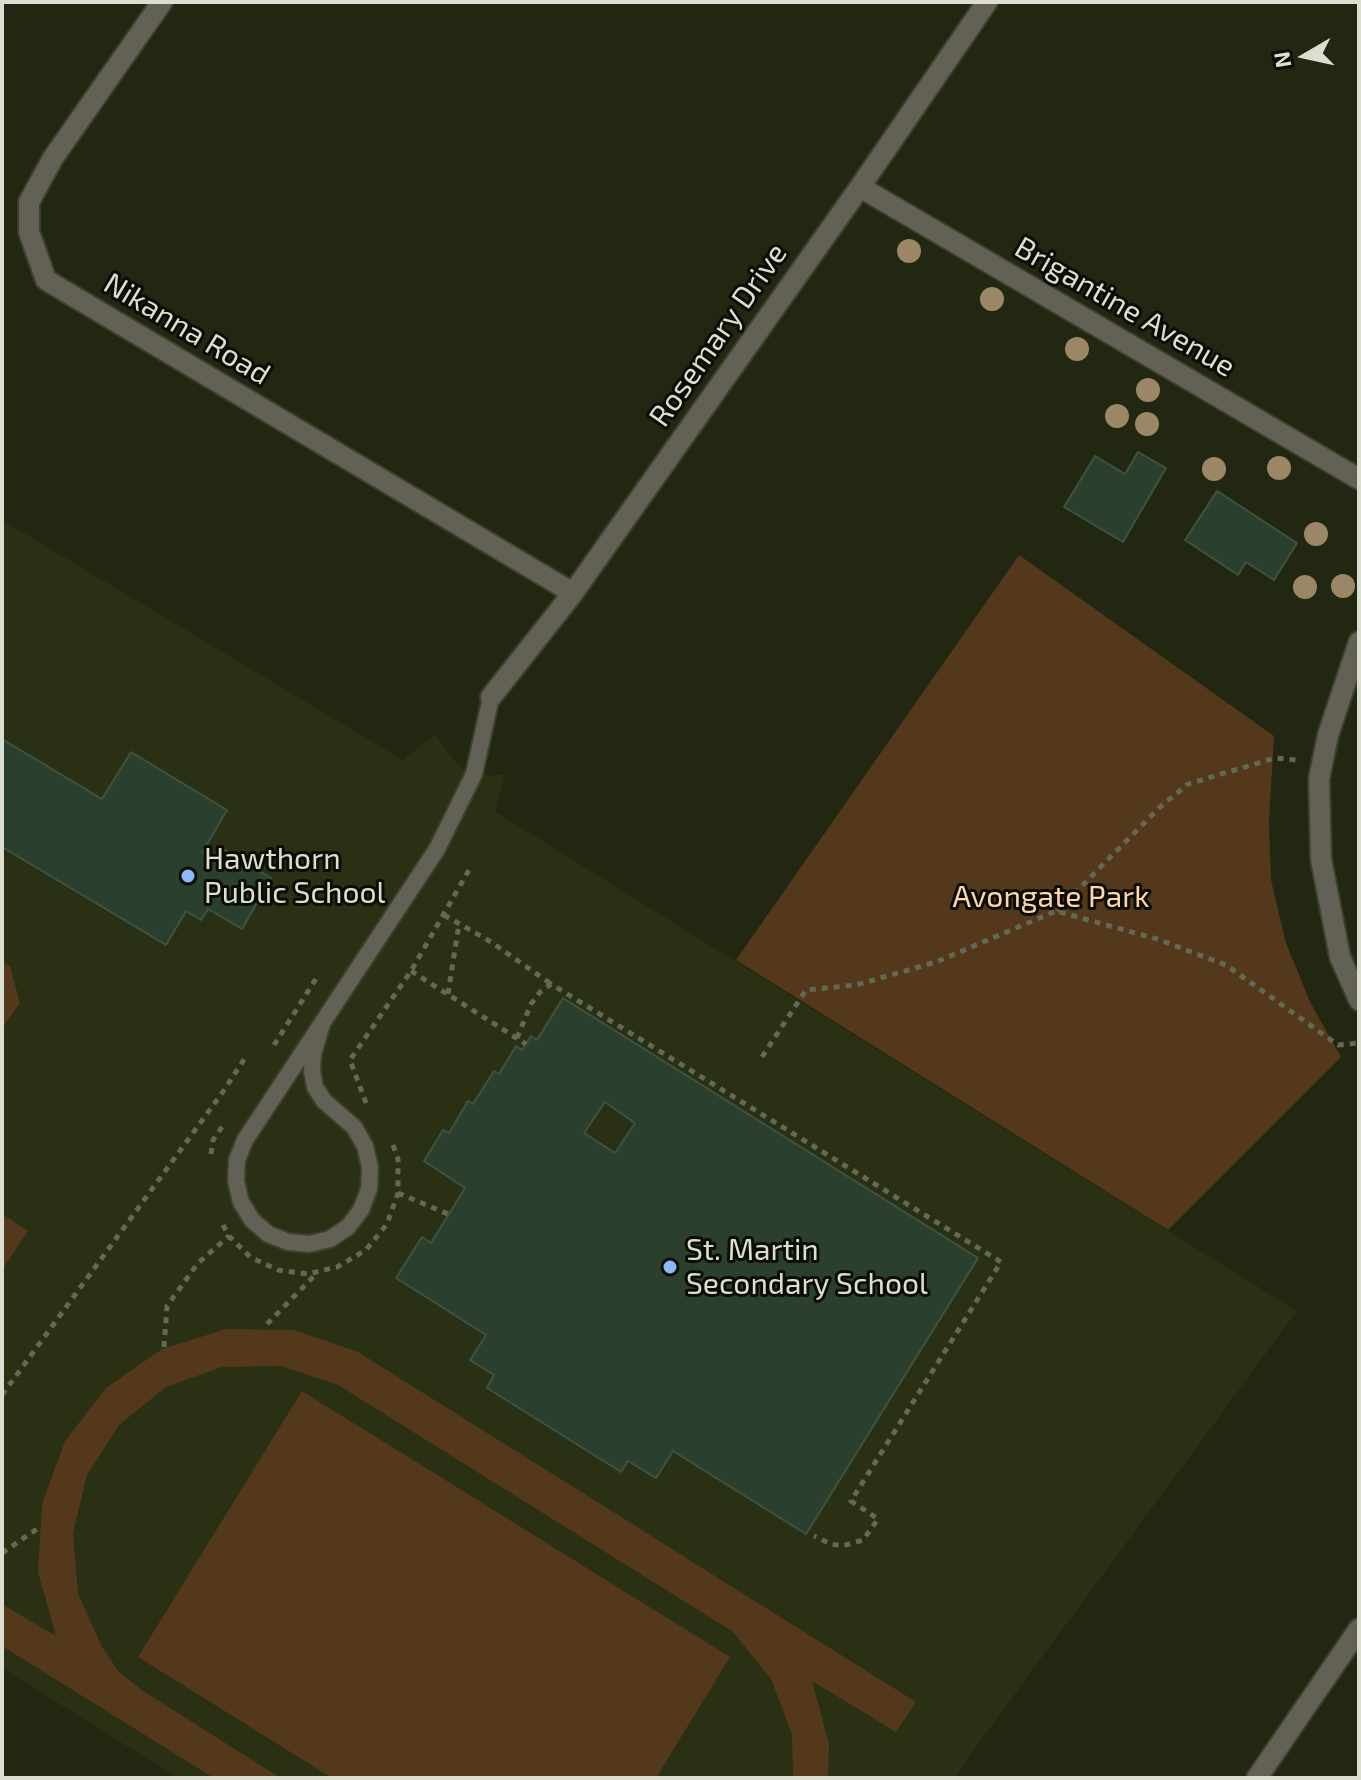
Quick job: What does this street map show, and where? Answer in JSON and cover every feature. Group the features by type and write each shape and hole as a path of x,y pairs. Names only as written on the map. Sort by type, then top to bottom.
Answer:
{"street":[{"name":"Nikanna Road","path":"162,2 53,158 29,202 29,232 46,280 573,593"},
{"name":"Rosemary Drive","path":"491,697 573,593 987,2"},
{"name":"Brigantine Avenue","path":"860,187 1359,479"},
{"path":"1359,642 1328,735 1319,779 1321,859 1340,957 1359,1000"},
{"path":"1257,1778 1359,1629"}],"lane":[{"path":"322,1024 313,1054 315,1087 324,1101 354,1127 365,1146 370,1167 369,1189 361,1210 348,1227 330,1239 309,1244 288,1242 268,1234 252,1220 238,1192 237,1160 245,1140 437,849 474,774 491,697"}],"path":[{"path":"762,1057 806,990 856,985 936,962 1056,911 1160,807 1188,784 1275,758 1322,763"},
{"path":"1056,911 1157,939 1226,965 1338,1045 1359,1043"},
{"path":"444,915 1001,1262 851,1501 878,1519 863,1540 842,1546 814,1536"},
{"path":"448,994 459,924"},
{"path":"411,971 526,1044"},
{"path":"517,1038 531,1004 551,984"},
{"path":"2,1395 245,1058"},
{"path":"398,1193 448,1214"},
{"path":"164,1347 167,1306 198,1263 223,1239 252,1220"},
{"path":"267,1324 318,1272"},
{"path":"2,1553 37,1529"}],"shaded area":[{"name":"St. Martin Secondary School","path":"2,520 403,760 435,734 463,768 490,776 504,774 496,812 1297,1311 956,1778 178,1778 2,1668"}],"green space":[{"name":"Avongate Park","path":"1019,555 1274,736 1269,822 1271,880 1286,943 1310,1002 1341,1057 1168,1230 736,960"},
{"path":"2,961 10,966 20,1003 2,1028"},
{"path":"2,1214 28,1231 2,1270"},
{"path":"226,1329 294,1330 358,1352 916,1702 896,1732 812,1681 829,1744 828,1778 793,1778 792,1734 771,1679 733,1632 338,1385 281,1366 222,1367 166,1387 119,1425 87,1475 73,1533 78,1593 102,1647 119,1672 143,1691 281,1778 214,1778 2,1646 2,1604 56,1636 38,1572 42,1504 65,1441 106,1388 162,1349"},
{"path":"302,1391 730,1657 656,1778 332,1778 138,1657"}],"building":[{"path":"1138,452 1166,468 1123,542 1064,507 1095,456 1125,474"},
{"path":"1217,491 1297,543 1274,580 1246,562 1238,575 1185,540"},
{"path":"2,739 102,799 131,752 227,810 202,853 213,859 220,847 271,878 242,929 208,909 201,920 186,911 166,945 2,847"},
{"path":"563,998 978,1258 806,1534 673,1451 656,1478 628,1461 621,1472 487,1388 494,1375 470,1360 486,1335 396,1278 422,1237 431,1243 465,1188 424,1161 443,1130 449,1133 468,1101 473,1104 494,1071 499,1074 516,1046 522,1050 531,1036 537,1040","holes":["605,1102 635,1123 615,1153 584,1133"]}],"place":[{"name":"Hawthorn Public School","path":"188,876"},
{"name":"St. Martin Secondary School","path":"670,1267"}]}
